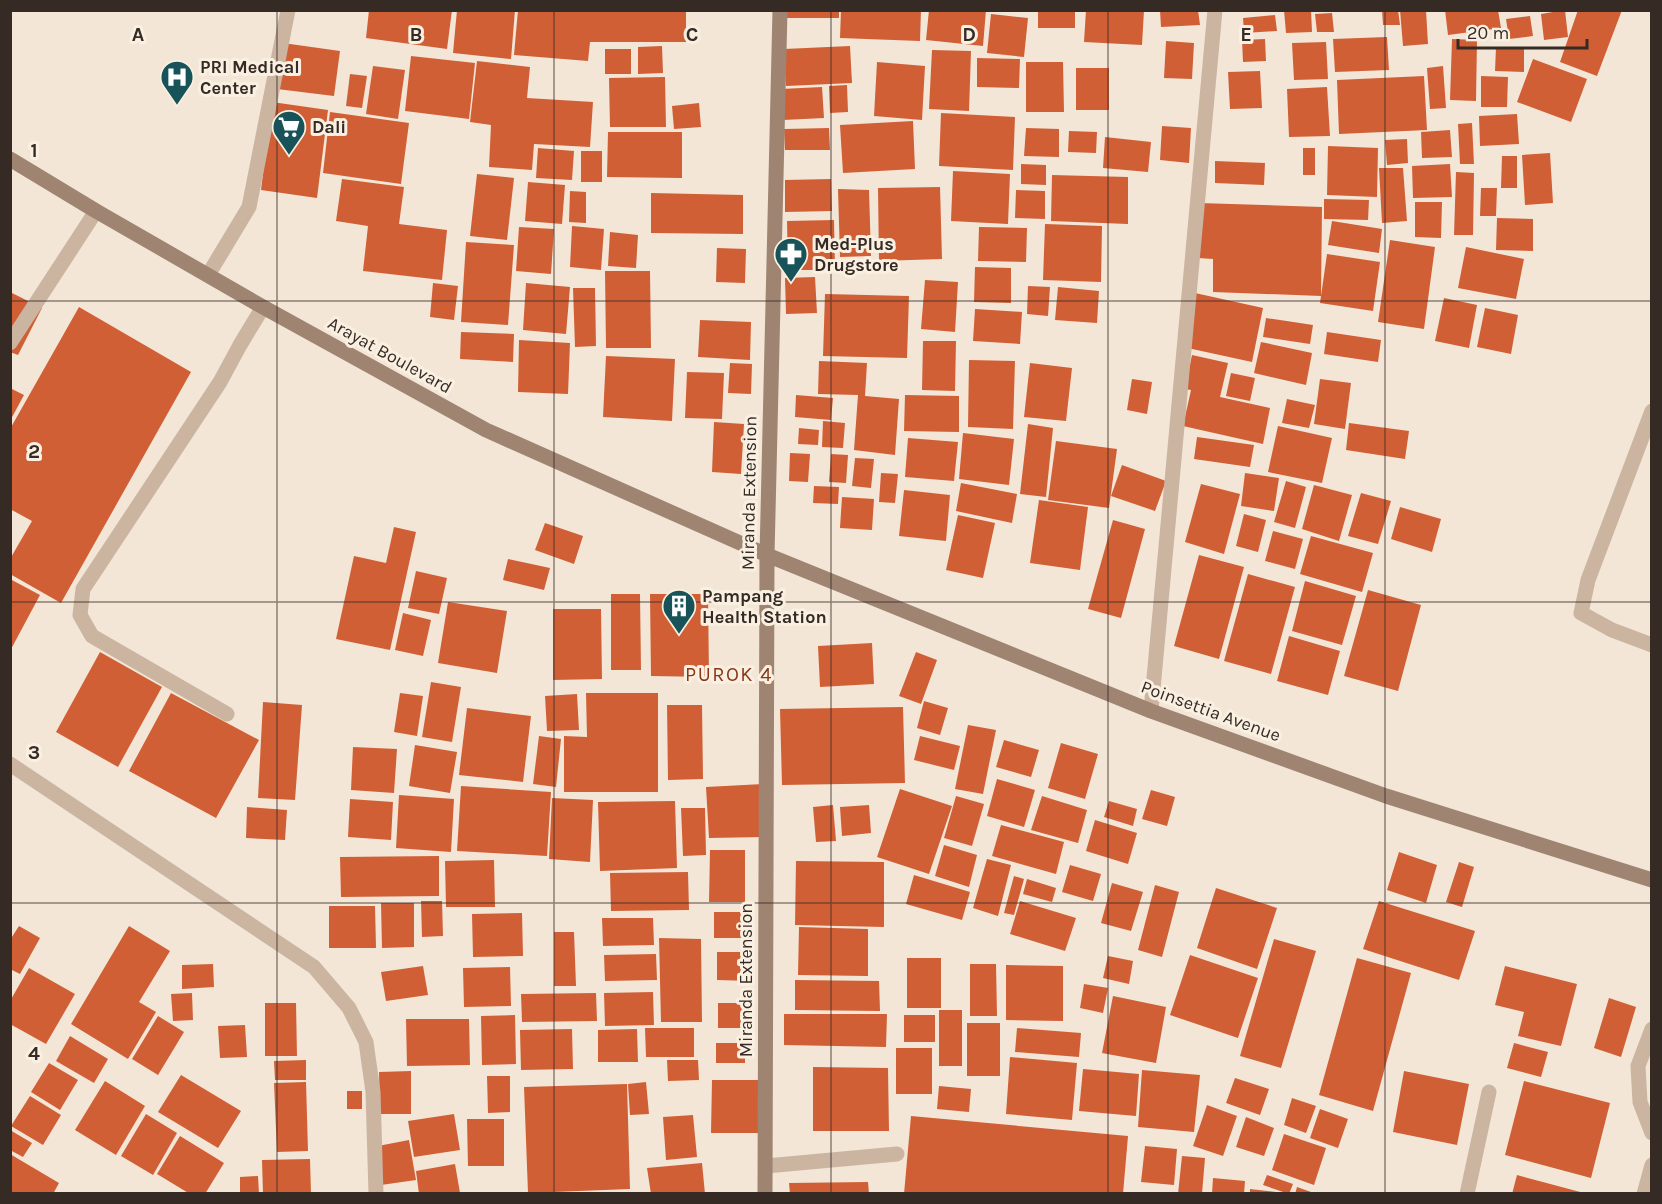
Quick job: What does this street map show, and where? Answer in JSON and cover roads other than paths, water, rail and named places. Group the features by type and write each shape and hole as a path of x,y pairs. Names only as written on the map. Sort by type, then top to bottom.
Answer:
{"main road":[{"name":"Miranda Extension","path":"765,1194 767,555 780,10"},
{"name":"Arayat Boulevard","path":"10,159 263,307 486,430 767,555"},
{"name":"Poinsettia Avenue","path":"767,555 1151,711 1386,796 1652,880"}],"street":[{"path":"208,275 249,207 288,10"},
{"path":"1151,711 1215,10"},
{"path":"10,343 96,211"},
{"path":"228,714 92,636 80,615 83,589 220,382 263,307"},
{"path":"1652,411 1588,580 1581,614 1612,630 1652,645"},
{"path":"10,764 314,967 321,975 349,1008 366,1042 373,1092 376,1194"},
{"path":"1652,1029 1638,1066 1640,1102 1652,1132"},
{"path":"1467,1194 1489,1092"},
{"path":"766,1166 897,1154"},
{"path":"1644,1194 1652,1165"}],"place":[{"name":"PRI Medical Center","path":"177,106"},
{"name":"Dali","path":"289,156"},
{"name":"Med-Plus Drugstore","path":"791,283"},
{"name":"Pampang Health Station","path":"679,635"}],"district":[{"name":"PUROK 4","path":"729,674"}]}
